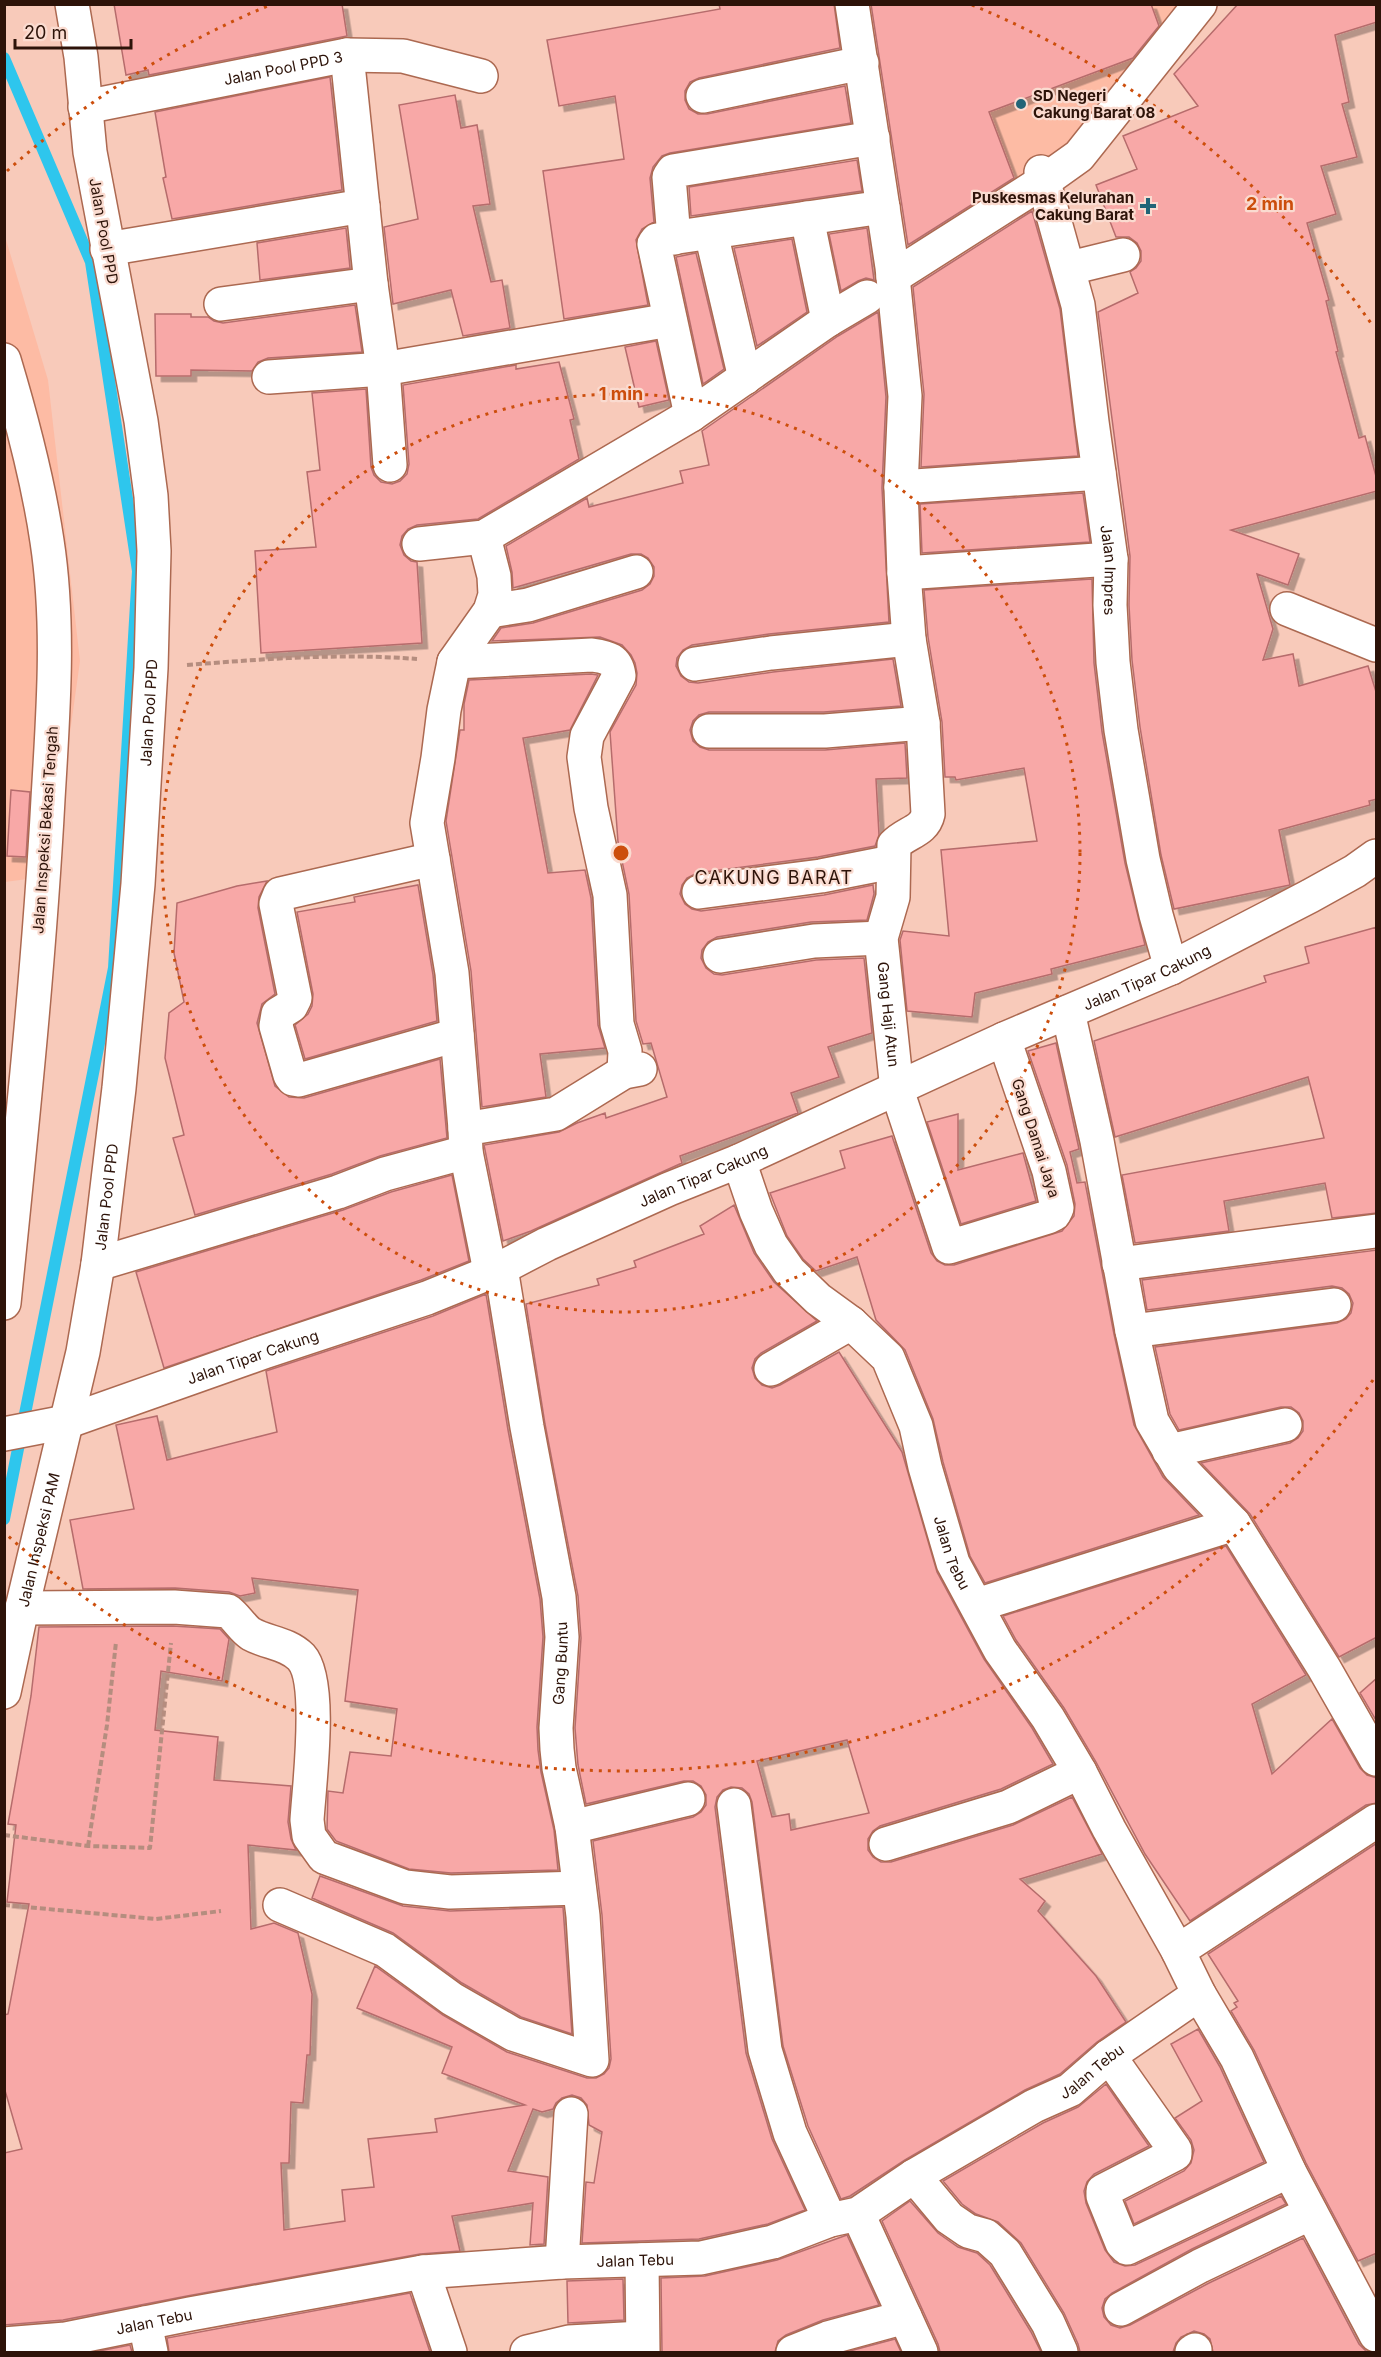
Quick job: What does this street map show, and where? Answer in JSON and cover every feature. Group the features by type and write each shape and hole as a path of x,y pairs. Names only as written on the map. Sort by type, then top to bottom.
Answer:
{"street":[{"name":"Jalan Pool PPD","path":"60,1423 83,1352 98,1264 119,1088 137,894 151,668 154,551 151,496 141,421 90,152 81,57 72,4"},
{"path":"720,956 814,941 881,938 893,897 894,844 901,837 922,827 926,823 928,814 923,723 909,639 904,573 902,487 905,396 893,277 852,4"},
{"path":"893,277 1043,176 1079,156 1200,4"},
{"name":"Jalan Pool PPD 3","path":"85,107 348,55 404,56 481,76"},
{"path":"348,55 371,285 383,369 390,465"},
{"path":"703,96 862,63"},
{"path":"674,238 669,177 673,171 873,138"},
{"name":"Jalan Impres","path":"1043,176 1070,268 1078,305 1111,559 1110,605 1113,662 1121,730 1143,859 1171,968"},
{"path":"107,249 363,206"},
{"path":"691,415 654,244 657,240 883,207"},
{"path":"807,218 828,320"},
{"path":"711,233 745,378"},
{"path":"1070,268 1123,255"},
{"path":"221,304 371,285"},
{"path":"419,544 484,537 691,415 828,320 867,297"},
{"path":"269,377 383,369 670,320"},
{"name":"Jalan Inspeksi Bekasi Tengah","path":"4,360 28,442 47,541 54,627 52,724 44,876 4,1303"},
{"path":"902,487 1099,473"},
{"path":"454,662 490,610 495,595 494,576 484,537"},
{"path":"904,573 1111,559"},
{"path":"490,610 528,605 636,572"},
{"path":"1287,609 1377,645"},
{"path":"695,663 909,639"},
{"path":"98,1264 338,1192 466,1140 556,1114 632,1071 617,1024 610,895 591,808 584,757 587,736 619,676 618,666 608,657 592,655 454,662"},
{"name":"Gang Buntu","path":"280,1905 385,1950 452,1999 513,2034 592,2060 583,1916 572,1827 557,1749 556,1728 562,1638 559,1597 496,1270 466,1140 452,973 426,823 454,662"},
{"path":"708,731 825,731 923,723"},
{"name":"Jalan Tipar Cakung","path":"5,1434 60,1423 427,1298 496,1270 557,1239 669,1189 739,1161 1004,1039 1171,968 1328,886 1377,856"},
{"path":"434,859 280,894 276,904 294,998 291,1006 278,1014 276,1026 290,1075 292,1079 299,1080 457,1035"},
{"path":"699,892 821,876 892,862"},
{"name":"Gang Haji Atun","path":"881,938 897,1090"},
{"path":"1068,1012 1097,1141 1132,1331 1152,1421 1179,1467 1234,1524 1324,1668 1377,1759"},
{"name":"Gang Damai Jaya","path":"897,1090 949,1247 1054,1214 1058,1202 1052,1181 1004,1039"},
{"name":"Jalan Tebu","path":"739,1161 756,1211 771,1245 789,1271 818,1299 851,1323 888,1358 916,1426 925,1467 953,1563 1000,1650 1048,1718 1080,1772 1109,1829 1178,1951 1199,1994 1237,2058 1289,2171 1377,2335"},
{"path":"1119,1264 1377,1231"},
{"path":"1132,1331 1334,1305"},
{"path":"771,1369 851,1323"},
{"name":"Jalan Inspeksi PAM","path":"4,1692 60,1423"},
{"path":"1169,1451 1285,1425"},
{"path":"977,1605 1234,1524"},
{"path":"22,1608 174,1607 228,1611 252,1634 291,1649 302,1659 308,1669 312,1687 308,1831 312,1842 324,1857 405,1887 432,1892 579,1888"},
{"path":"886,1844 1008,1807 1080,1772"},
{"path":"572,1827 688,1799"},
{"path":"734,1805 765,2050 790,2133 905,2316 921,2352"},
{"path":"1178,1951 1377,1821"},
{"name":"Jalan Tebu","path":"4,2344 66,2339 148,2338 423,2272 562,2262 701,2258 773,2242 844,2217 1034,2106 1070,2090 1109,2056 1199,1994"},
{"path":"1109,2056 1175,2150 1175,2154 1103,2191 1122,2243 1127,2248 1289,2171"},
{"path":"562,2262 571,2114"},
{"path":"914,2176 949,2218 968,2231 986,2236 1005,2253 1047,2323 1061,2352"},
{"path":"1121,2309 1200,2266 1311,2213"},
{"path":"527,2352 569,2342 642,2345 642,2260"},
{"path":"423,2272 450,2352"},
{"path":"793,2352 828,2338 905,2316"}],"path":[{"path":"151,668 239,661 381,657 454,662"},
{"path":"88,1846 107,1725 119,1607"},
{"path":"4,1836 88,1846 150,1848 174,1607"},
{"path":"4,1905 156,1919 221,1911"}],"shaded area":[{"name":"SD Negeri Cakung Barat 08","path":"1027,5 1199,5 1170,46 1023,189 960,213 944,167"},
{"path":"4,233 48,380 80,661 50,876 5,882"}],"building":[{"path":"114,4 342,4 347,36 149,75 148,70 126,75"},
{"path":"719,4 834,4 840,48 699,78 690,82 685,91 685,100 689,109 698,114 707,114 845,86 851,123 662,156 653,167 650,178 654,222 642,229 636,240 648,305 564,319 543,171 624,159 615,96 559,106 547,40 720,9"},
{"name":"SD Negeri Cakung Barat 08","path":"871,4 1151,4 1159,26 1133,58 989,112 1014,178 908,245"},
{"path":"1238,4 1377,4 1377,22 1335,35 1349,102 1342,104 1357,157 1321,166 1336,214 1307,223 1329,300 1326,301 1338,351 1336,352 1359,438 1365,436 1377,480 1377,491 1231,530 1299,554 1288,585 1257,574 1273,629 1263,660 1293,654 1299,686 1368,666 1377,695 1377,799 1369,801 1370,805 1279,830 1290,885 1174,909 1161,855 1140,727 1132,660 1129,605 1130,556 1098,312 1138,293 1130,272 1141,261 1141,251 1137,243 1129,237 1116,237 1096,185 1137,169 1123,136 1198,106 1174,74"},
{"path":"330,77 342,190 172,219 163,178 166,177 155,112"},
{"path":"455,95 461,128 477,125 490,204 473,206 491,282 502,280 510,328 463,336 451,290 393,304 384,227 418,219 399,105"},
{"path":"857,160 862,191 691,216 689,187"},
{"path":"1032,211 1060,309 1078,456 921,467 924,394 913,287"},
{"path":"346,228 350,268 260,280 257,243"},
{"path":"867,228 874,280 866,278 841,291 829,234"},
{"path":"792,239 807,312 757,346 734,248"},
{"path":"696,253 724,369 703,384 676,257"},
{"path":"355,305 362,352 268,358 258,362 252,371 191,370 191,376 156,376 155,314 191,314 191,317 208,317 223,323"},
{"path":"878,312 886,397 882,488 889,622 769,634 692,645 683,650 677,658 676,666 681,676 689,682 698,683 893,659 901,706 824,712 709,712 699,715 693,721 690,730 693,741 709,750 825,750 905,743 907,778 876,779 879,835 875,846 818,857 697,873 687,878 680,894 685,904 701,911 824,895 873,885 874,894 867,920 811,922 717,937 708,942 702,950 701,958 706,968 714,974 722,975 816,960 864,958 872,1033 828,1047 839,1077 791,1093 798,1113 680,1156 682,1163 531,1231 503,1241 484,1145 559,1132 605,1113 606,1118 667,1097 651,1043 643,1044 636,1021 629,894 618,842 610,732 636,685 635,663 622,645 600,637 492,641 501,628 533,623 642,590 650,584 654,576 654,567 648,558 641,554 631,554 513,588 506,546 587,498 589,507 683,483 680,471 709,465 702,431 838,336"},
{"path":"656,341 669,400 639,407 625,347"},
{"path":"559,362 574,419 570,420 579,459 478,519 417,525 408,529 402,536 400,545 404,555 411,561 417,562 422,643 261,653 255,551 316,547 307,472 320,470 312,393 366,389 371,467 374,475 381,482 392,484 400,481 407,474 409,464 403,385 516,365 516,369"},
{"path":"1083,493 1090,542 922,553 920,504"},
{"path":"1092,579 1094,663 1102,732 1125,863 1145,945 1051,969 1052,974 975,993 972,1017 907,1011 900,940 903,931 949,936 941,850 1037,841 1024,768 956,780 955,777 945,777 942,722 928,637 924,590"},
{"path":"598,675 570,730 523,738 548,873 585,870 591,898 598,1025 605,1048 540,1054 546,1097 482,1107 471,971 446,821 460,730 464,730 464,704 469,680"},
{"path":"11,790 30,792 26,857 7,856"},
{"path":"267,881 259,897 258,908 275,994 262,1004 257,1023 275,1086 289,1097 304,1098 440,1059 447,1138 380,1156 332,1174 195,1215 173,1138 184,1135 165,1058 169,1013 184,1002 174,953 177,903 237,886"},
{"path":"418,885 433,975 437,1021 305,1059 295,1025 308,1014 312,1006 313,994 297,912 355,902 354,897"},
{"path":"1377,927 1377,1213 1332,1218 1325,1183 1224,1201 1229,1231 1135,1243 1122,1175 1324,1138 1308,1077 1115,1137 1094,1041 1266,982 1264,976 1309,963 1305,947"},
{"path":"1056,1043 1079,1149 1070,1152 1077,1183 1085,1182 1134,1425 1163,1477 1199,1515 985,1583 970,1556 933,1419 905,1350 876,1320 857,1257 816,1271 803,1259 787,1236 770,1193 845,1168 840,1151 892,1136 931,1253 937,1261 945,1265 954,1265 1062,1231 1074,1216 1075,1204 1067,1165 1028,1051"},
{"path":"958,1114 958,1170 1023,1153 1036,1201 961,1224 927,1122"},
{"path":"452,1175 469,1261 421,1280 164,1368 136,1272"},
{"path":"734,1205 754,1253 774,1282 817,1321 761,1353 755,1359 752,1368 755,1378 762,1385 772,1388 780,1385 839,1352 902,1452 937,1572 984,1659 1032,1728 1053,1764 1001,1789 880,1826 868,1839 868,1850 881,1862 891,1862 1013,1825 1072,1797 1102,1854 1020,1879 1045,1901 1038,1911 1096,1976 1126,2022 1097,2042 1060,2074 1025,2090 905,2160 850,2196 841,2199 808,2126 783,2046 752,1802 749,1794 742,1788 731,1787 723,1790 717,1797 715,1807 746,2053 772,2139 805,2210 768,2224 699,2239 582,2243 586,2182 594,2183 602,2132 589,2125 587,2105 581,2098 572,2095 562,2098 553,2109 542,2112 533,2109 508,2171 548,2177 544,2244 530,2245 533,2203 452,2216 460,2251 420,2254 63,2320 4,2325 4,2153 22,2149 4,2087 4,2015 8,2014 29,1904 7,1902 16,1825 8,1824 31,1696 39,1627 173,1626 220,1629 229,1639 222,1681 161,1671 155,1730 218,1737 214,1780 291,1786 288,1822 296,1850 248,1845 251,1929 274,1923 298,1933 312,1994 310,2055 307,2055 303,2103 291,2102 289,2163 281,2163 284,2230 345,2221 342,2190 374,2187 368,2139 437,2132 435,2119 525,2105 442,2073 452,2047 357,2008 375,1966 443,2015 507,2052 587,2078 596,2078 609,2068 611,2059 602,1915 593,1841 693,1817 706,1805 706,1795 701,1786 693,1781 684,1781 586,1804 578,1765 575,1728 581,1638 578,1596 545,1424 526,1304 599,1285 597,1279 636,1267 634,1261 704,1234 700,1226","holes":["847,1740 869,1813 791,1830 789,1814 772,1817 757,1761"]},
{"path":"1377,1250 1377,1637 1339,1657 1250,1514 1201,1463 1290,1443 1303,1431 1303,1421 1299,1413 1291,1407 1281,1407 1179,1430 1170,1414 1155,1347 1337,1323 1346,1319 1351,1313 1353,1303 1349,1294 1342,1288 1332,1286 1147,1310 1142,1280"},
{"path":"486,1294 508,1430 540,1599 543,1637 537,1727 538,1750 554,1830 558,1870 451,1873 409,1869 336,1841 327,1829 328,1791 343,1793 350,1752 391,1756 397,1709 345,1701 358,1590 252,1578 255,1593 240,1596 229,1592 175,1588 83,1589 70,1520 134,1509 116,1425 157,1416 167,1460 277,1432 266,1371 433,1316"},
{"path":"1226,1546 1306,1675 1252,1704 1272,1774 1332,1719 1360,1768 1367,1775 1377,1778 1377,1803 1366,1805 1190,1921 1145,1854 1064,1708 1016,1640 1003,1616"},
{"path":"1377,1678 1377,1722 1360,1693"},
{"path":"1377,1843 1377,2253 1358,2261 1306,2163 1254,2050 1231,2011 1237,2007 1234,2003 1238,2001 1208,1954"},
{"path":"320,1876 403,1906 450,1911 563,1907 572,2034 521,2017 462,1983 393,1933 312,1898"},
{"path":"1198,2029 1220,2067 1264,2162 1134,2224 1125,2201 1184,2171 1191,2163 1194,2150 1191,2140 1175,2118 1202,2101 1171,2044"},
{"path":"1106,2084 1149,2146 1094,2174 1087,2182 1084,2191 1086,2203 1105,2250 1114,2262 1125,2266 1135,2265 1281,2196 1286,2204 1192,2249 1112,2293 1105,2299 1102,2308 1104,2317 1111,2325 1120,2328 1130,2325 1209,2283 1303,2238 1359,2344 1366,2351 1371,2352 1213,2352 1210,2339 1194,2331 1181,2337 1173,2352 1080,2352 1064,2313 1021,2243 998,2222 976,2214 962,2204 943,2181 1043,2123 1078,2107"},
{"path":"910,2201 938,2233 958,2247 977,2253 990,2265 1041,2352 940,2352 882,2221"},
{"path":"847,2235 879,2305 823,2320 786,2335 778,2341 775,2352 662,2352 661,2278 705,2276 777,2260"},
{"path":"623,2279 624,2320 568,2323 567,2281"},
{"path":"410,2293 430,2352 169,2352 167,2338"},
{"path":"895,2339 901,2352 846,2352"},
{"path":"130,2345 132,2352 94,2352"}],"waterway":[{"path":"4,58 91,262 138,571 114,968 4,1519"}],"place":[{"name":"SD Negeri Cakung Barat 08","path":"1021,104"},
{"name":"Puskesmas Kelurahan Cakung Barat","path":"1148,206"}],"district":[{"name":"CAKUNG BARAT","path":"774,877"}]}
